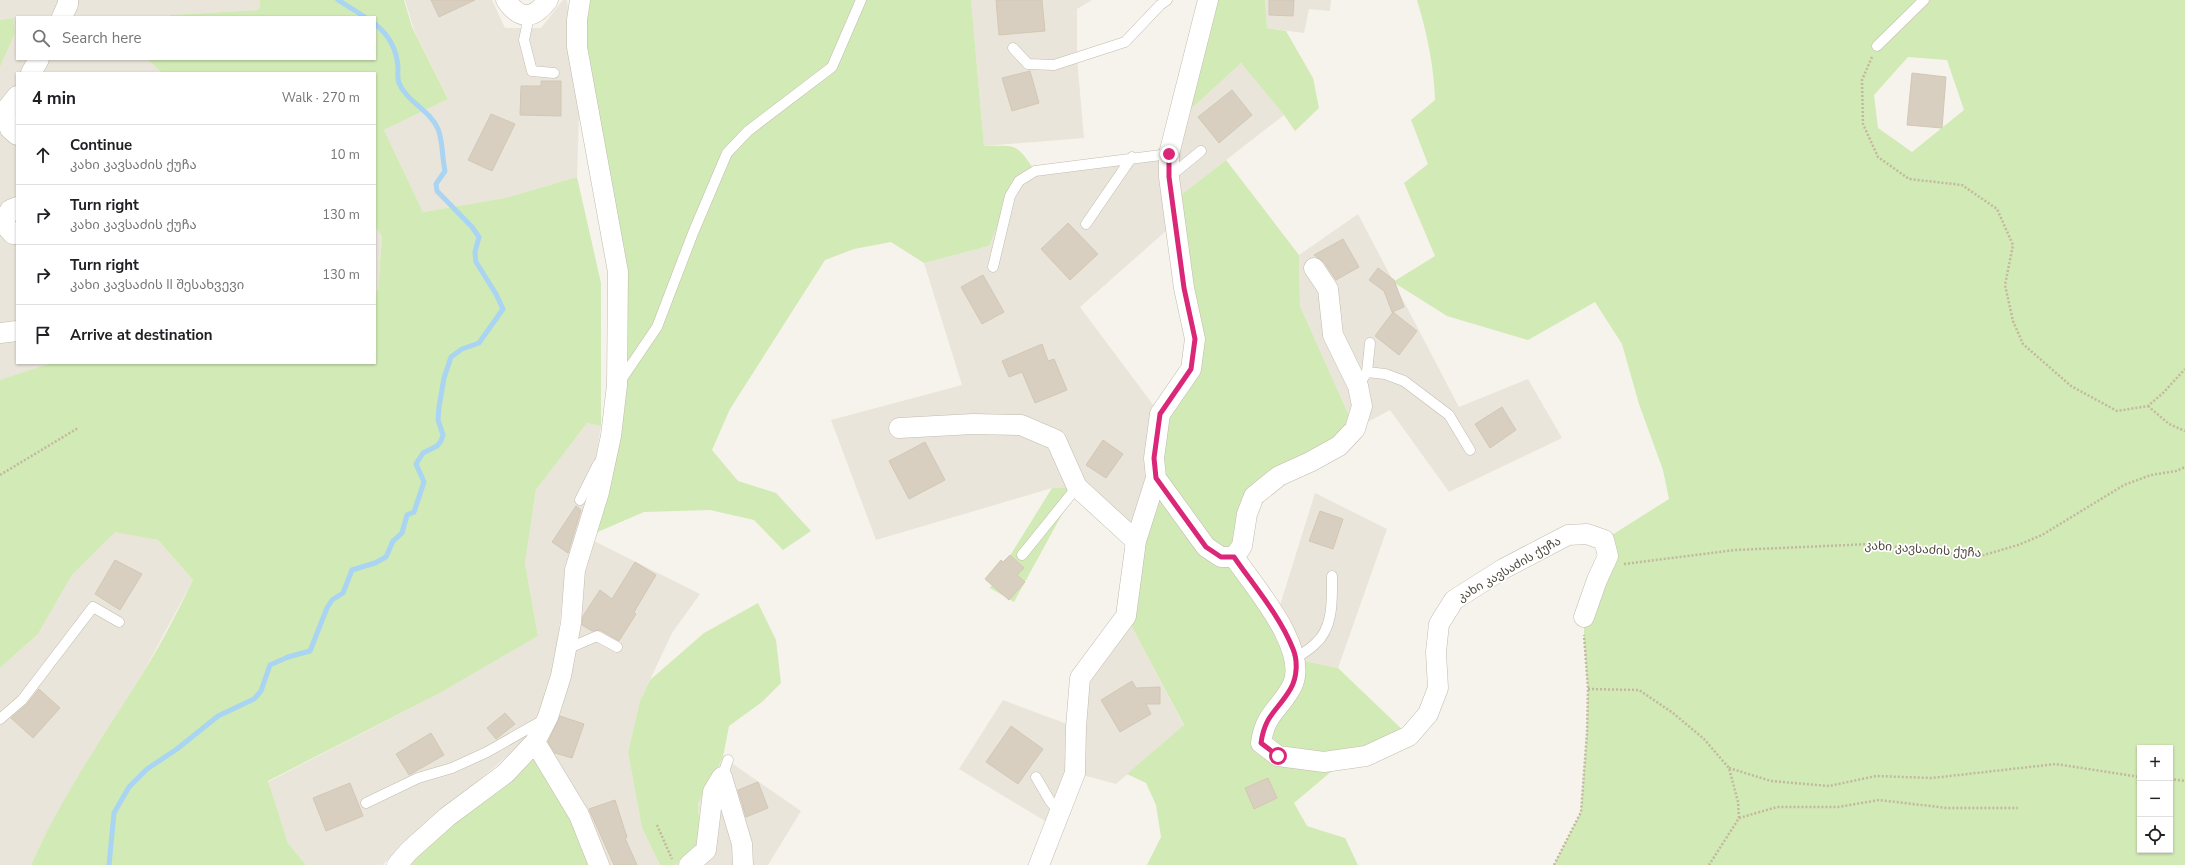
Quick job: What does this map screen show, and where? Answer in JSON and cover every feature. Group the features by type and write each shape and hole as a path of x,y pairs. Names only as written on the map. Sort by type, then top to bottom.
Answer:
{"street":[{"path":"62,16 68,4 68,0"},
{"path":"506,0 517,13 529,16 539,12 548,0"},
{"path":"397,865 409,851 447,817 506,773 534,742 548,717 561,676 567,649 575,570 599,492 611,436 617,385 618,272 578,47 577,20 580,0"},
{"path":"1039,865 1075,773 1076,727 1080,678 1126,616 1136,541 1156,478 1154,458 1160,414 1191,369 1195,339 1184,288 1169,177 1169,154 1208,0"},
{"path":"32,72 38,60"},
{"path":"7,105 10,129 16,134"},
{"path":"16,207 10,210 3,223 13,234 16,234"},
{"path":"1156,478 1206,547 1221,557 1234,557 1242,546 1247,514 1254,496 1279,476 1310,462 1339,446 1355,428 1362,406 1363,379 1333,335 1328,289 1314,268"},
{"path":"0,333 16,331"},
{"path":"899,428 974,424 1021,425 1056,440 1077,487 1136,541"},
{"name":"კახი კავსაძის ქუჩა","path":"1234,557 1276,618 1294,650 1297,670 1292,687 1272,712 1263,728 1261,743 1278,756 1324,762 1345,760 1366,756 1409,736 1428,714 1438,688 1436,652 1439,624 1454,600 1504,569 1568,535 1587,534 1604,540 1608,556 1597,580 1584,617"},
{"path":"534,742 579,815 599,865"},
{"path":"689,865 706,850 713,792 725,769 742,844 743,865"}],"lane":[{"path":"617,385 657,327 693,232 727,154 748,130 832,68 860,0"},
{"path":"1013,48 1028,64 1054,65 1126,42 1160,5 1168,0"},
{"path":"1877,46 1924,0"},
{"path":"529,16 524,40 532,71 554,73"},
{"path":"1169,177 1201,151"},
{"path":"993,266 1010,196 1019,181 1035,171 1132,157 1169,154"},
{"path":"1086,224 1132,157"},
{"path":"1370,343 1363,379 1385,374 1404,381 1449,415 1470,450"},
{"path":"580,500 611,436"},
{"path":"1022,556 1077,487"},
{"path":"1295,659 1316,644 1328,624 1332,599 1332,576"},
{"path":"0,719 22,700 93,607 119,622"},
{"path":"567,649 597,636 617,647"},
{"path":"366,803 418,778 452,768 487,752 548,717"},
{"path":"1036,777 1050,801 1060,814"}],"path":[{"path":"1877,46 1862,80 1863,124 1878,157 1909,179 1962,185 1997,209 2013,245 2005,285 2013,321 2023,344 2071,386 2117,411 2148,406 2164,393 2185,369"},
{"path":"2148,406 2169,424 2185,431"},
{"path":"0,475 78,428"},
{"name":"კახი კავსაძის ქუჩა","path":"1621,566 1627,562 1735,550 1871,544 1946,553 1984,555 2018,546 2042,536 2124,485 2151,475 2176,471 2185,467"},
{"path":"1554,865 1581,812 1587,733 1588,689 1584,639 1584,617"},
{"path":"1588,689 1639,690 1673,713 1704,739 1728,768 1738,802 1739,818 1709,865"},
{"path":"1728,768 1771,781 1829,786 1876,776 1932,778 2056,764 2137,777"},
{"path":"2173,779 2185,781"},
{"path":"1739,818 1777,806 1838,808 1879,800 1947,808 2018,808"},
{"path":"657,825 675,865"}],"shaded area":[{"path":"0,0 260,0 259,10 168,16 16,16 16,60 148,60 161,72 16,72 16,364 48,364 0,380 0,67 15,33 13,18 0,20"},
{"path":"405,0 492,0 505,28 541,28 563,0 567,0 579,112 577,177 505,198 423,212 384,130 448,99 414,30"},
{"path":"971,0 1092,0 1077,9 1077,58 1084,138 984,146"},
{"path":"1265,0 1331,0 1330,11 1309,9 1304,33 1267,28"},
{"path":"1241,63 1284,115 1172,202 1175,223 1080,307 1160,414 1136,541 1077,487 1052,488 876,540 831,420 962,385 924,263 989,246 1010,196 1035,171 1168,154 1177,122"},
{"path":"1358,214 1459,407 1528,379 1562,438 1449,492 1390,410 1355,429 1300,306 1299,255"},
{"path":"376,228 382,236 378,290 376,291"},
{"path":"587,423 601,426 589,500 565,578 556,655 545,702 521,745 399,846 383,865 306,865 288,843 268,782 440,693 538,636 525,563 536,490"},
{"path":"1315,493 1387,529 1338,668 1295,659 1276,618"},
{"path":"115,531 158,540 193,580 149,662 41,843 31,865 0,865 0,668 38,634 72,575"},
{"path":"586,537 700,594 672,633 640,701 628,752 642,828 660,865 594,865 541,733"},
{"path":"1126,616 1184,726 1116,784 1075,773 1055,827 959,769 1003,700 1075,727 1080,678"},
{"path":"723,757 801,811 768,865 668,865 702,843 698,804"}],"green space":[{"path":"260,0 404,0 412,27 448,99 384,130 423,212 505,198 577,177 601,283 601,426 587,423 536,490 525,563 538,636 440,693 268,781 288,843 306,865 31,865 57,812 155,653 193,580 158,540 115,532 72,575 38,634 0,668 0,380 48,364 376,364 376,291 378,290 382,236 376,228 376,72 161,72 148,60 376,60 376,16 168,16 259,10"},
{"path":"580,0 971,0 984,146 1009,146 1019,150 1035,171 1010,196 989,246 924,263 891,242 854,249 825,260 730,409 712,450 738,481 776,493 811,531 783,550 754,520 710,510 644,512 586,537 599,492 618,272"},
{"path":"1208,0 1265,0 1267,28 1286,31 1313,78 1319,108 1295,131 1284,115 1241,63 1177,122"},
{"path":"1417,0 2185,0 2185,865 1554,865 1581,812 1587,733 1588,689 1584,639 1584,617 1604,540 1669,499 1663,470 1639,404 1622,344 1595,302 1528,340 1447,316 1393,282 1435,256 1404,183 1428,164 1411,120 1435,100 1432,62","holes":["1908,57 1947,60 1964,110 1912,152 1878,128 1874,95"]},
{"path":"13,18 15,33 0,67 0,20"},
{"path":"1226,160 1299,255 1300,306 1355,429 1254,496 1234,557 1295,659 1338,668 1409,736 1345,760 1294,803 1307,826 1345,838 1358,865 1147,865 1161,837 1156,805 1146,783 1127,774 1184,725 1126,616 1160,414 1191,369 1172,202"},
{"path":"1077,487 1014,602 990,588 1052,488"},
{"path":"758,603 776,640 781,683 762,702 729,726 723,757 698,804 701,848 675,865 660,865 642,828 628,752 640,701 650,680 704,633"},
{"path":"535,742 594,865 397,865"}],"building":[{"path":"431,0 475,0 439,17"},
{"path":"996,0 1042,0 1045,31 999,35"},
{"path":"1269,0 1294,0 1293,16 1269,15"},
{"path":"1030,71 1039,103 1012,111 1002,78"},
{"path":"1912,73 1946,77 1942,128 1907,125"},
{"path":"541,81 561,81 561,116 520,115 521,86 541,86"},
{"path":"1232,90 1252,115 1219,143 1198,117"},
{"path":"491,114 515,124 492,171 468,160"},
{"path":"1068,223 1098,254 1070,280 1041,249"},
{"path":"1343,239 1359,267 1336,280 1324,262 1314,255"},
{"path":"1378,268 1394,280 1404,307 1392,312 1384,291 1369,280"},
{"path":"983,275 1004,312 982,324 961,287"},
{"path":"1393,312 1417,331 1399,355 1375,336"},
{"path":"1042,344 1048,361 1054,359 1067,390 1035,403 1022,372 1009,377 1002,361"},
{"path":"1502,407 1516,430 1490,448 1475,424"},
{"path":"1103,440 1123,454 1106,478 1086,465"},
{"path":"925,442 945,480 909,499 889,461"},
{"path":"576,506 581,510 568,553 552,542"},
{"path":"1320,511 1343,519 1333,549 1309,541"},
{"path":"1010,555 1024,568 1017,575 1025,582 1009,600 985,579 1001,560 1003,562"},
{"path":"115,560 142,574 120,610 95,594"},
{"path":"635,562 656,575 634,612 636,614 619,641 600,630 592,631 582,625 583,616 600,590 612,599"},
{"path":"1132,681 1136,688 1160,687 1160,704 1146,704 1151,714 1120,732 1101,700"},
{"path":"39,689 60,708 33,738 11,718 26,705"},
{"path":"505,713 515,724 496,739 487,728"},
{"path":"560,716 584,724 572,758 555,753 548,742"},
{"path":"1011,726 1043,749 1018,784 986,762"},
{"path":"431,733 444,755 409,775 396,754"},
{"path":"1268,778 1277,798 1254,809 1245,788"},
{"path":"758,782 768,808 746,817 738,790"},
{"path":"350,783 363,816 326,831 313,798"},
{"path":"615,800 627,837 625,838 637,865 614,865 589,809"}],"waterway":[{"path":"338,0 363,16"},
{"path":"109,865 114,813 129,787 147,769 177,749 218,716 254,699 261,691 270,665 288,657 310,651 327,608 332,600 343,593 352,570 375,563 386,557 393,541 402,533 407,515 414,512 424,482 416,464 423,453 437,446 443,435 438,420 439,407 444,378 451,357 462,349 479,343 503,309 496,294 476,262 475,252 479,237 472,227 437,191 436,184 445,171 441,139 438,129 430,116 402,89 398,81 398,68 394,49 388,38 376,25"}],"route":[{"path":"1169,154 1169,177 1184,288 1195,339 1191,369 1160,414 1154,458 1156,478 1206,547 1221,557 1234,557 1276,618 1294,650 1297,670 1292,687 1272,712 1263,728 1261,743 1278,756"}]}
